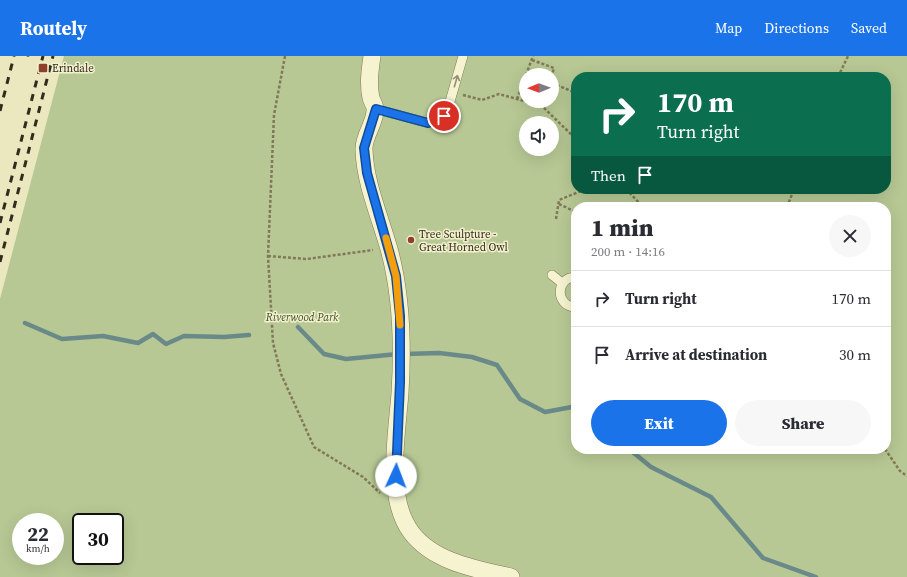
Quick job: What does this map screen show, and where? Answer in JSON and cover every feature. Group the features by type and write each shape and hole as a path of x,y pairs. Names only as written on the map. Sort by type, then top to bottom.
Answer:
{"street":[{"path":"372,56 369,86 371,99 376,109 364,148 367,173 396,276 400,316 400,382 396,476 400,507 404,519 419,541 440,555 486,574 511,577"}],"lane":[{"path":"376,109 428,123 444,116 453,92 462,56"},
{"path":"552,275 562,283"},
{"path":"571,278 562,283 560,292 562,301 571,306"}],"path":[{"path":"286,56 274,115 268,256 273,343 281,374 314,447 363,477 381,494"},
{"path":"529,68 533,56"},
{"path":"840,72 848,56"},
{"path":"532,60 554,68"},
{"path":"559,86 571,91"},
{"path":"453,92 482,100 499,94 517,99 519,94"},
{"path":"544,108 571,133"},
{"path":"556,219 559,200 574,194"},
{"path":"631,194 638,202"},
{"path":"558,204 571,210"},
{"path":"268,256 307,259 389,248"},
{"path":"888,454 900,471 907,476"}],"green space":[{"name":"Riverwood Park","path":"64,56 907,56 907,577 0,577 0,299"}],"waterway":[{"path":"25,323 62,339 103,336 138,343 153,334 166,344 184,336 224,337 249,335"},
{"path":"298,327 324,354 346,359 398,354"},
{"path":"405,354 439,353 472,357 497,365 520,399 545,412 571,407"},
{"path":"635,454 651,467 711,497 763,558 816,577"}],"railway":[{"path":"0,111 14,56"},
{"path":"0,223 43,56"},
{"path":"0,262 53,56"}],"slow traffic":[{"path":"386,238 396,276 400,325"}],"place":[{"name":"Erindale","path":"43,68"},
{"name":"Tree Sculpture - Great Horned Owl","path":"411,240"}],"route":[{"path":"396,476 400,382 400,316 396,276 367,173 364,148 376,109 428,123 444,116"}]}
